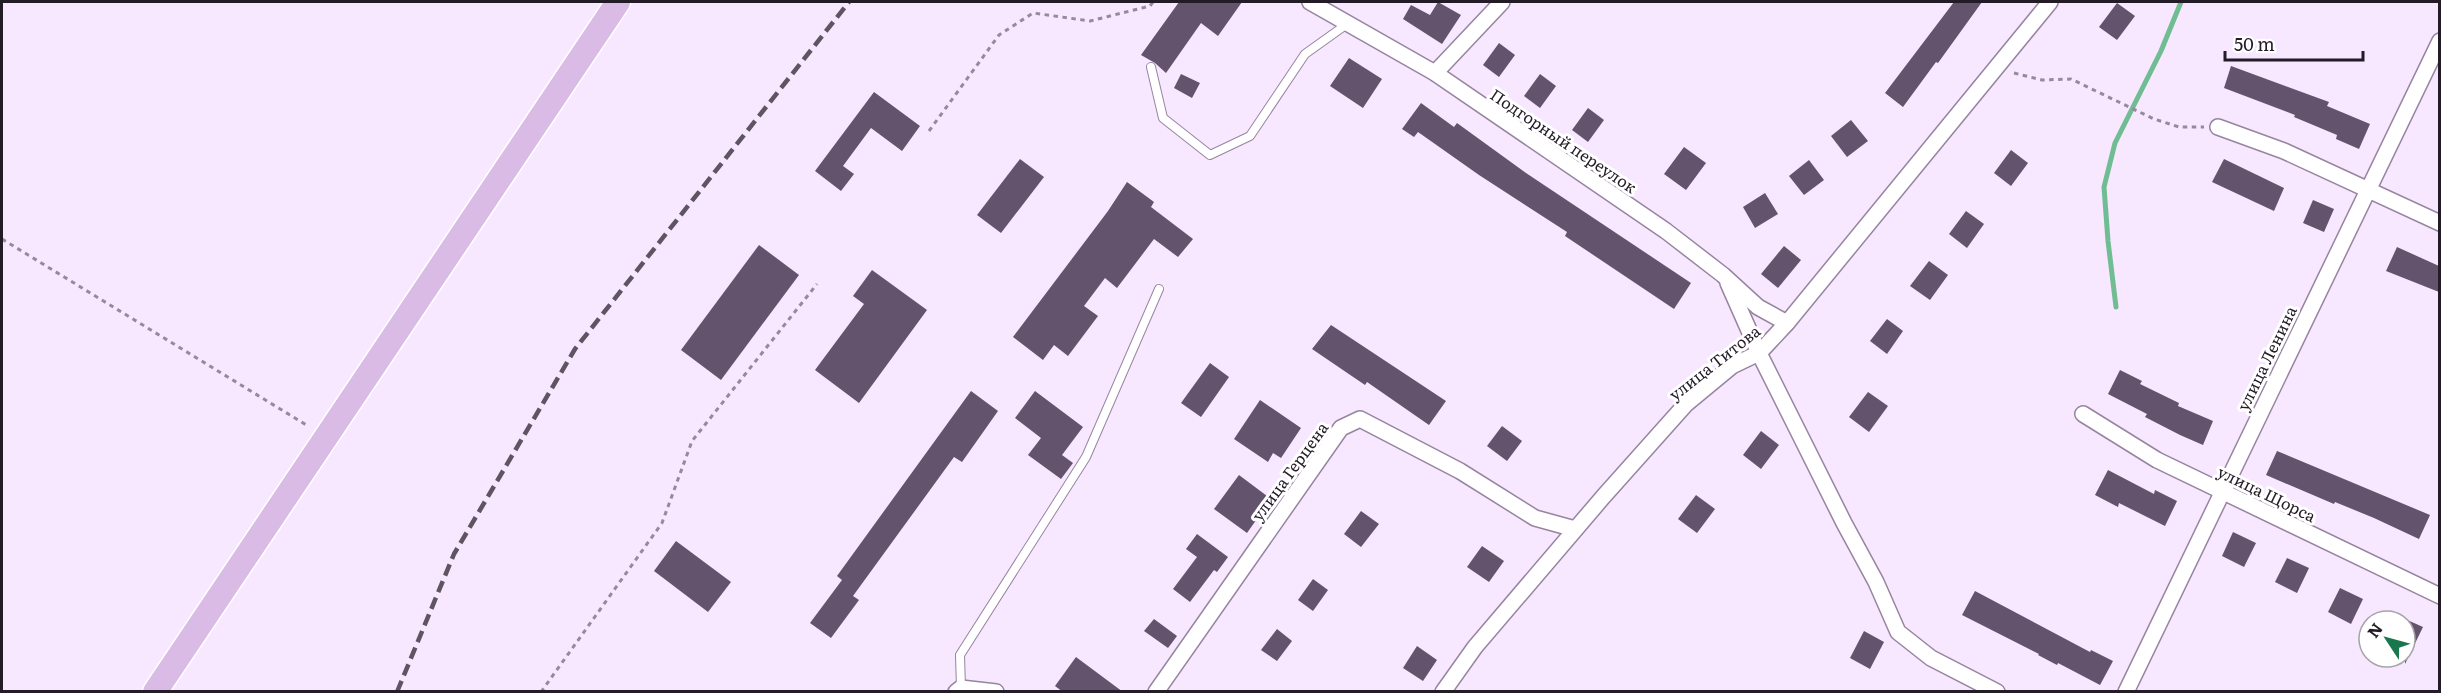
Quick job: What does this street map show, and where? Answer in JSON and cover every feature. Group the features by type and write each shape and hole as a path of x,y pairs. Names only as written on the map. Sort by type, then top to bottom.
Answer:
{"main road":[{"path":"155,692 618,2"}],"street":[{"name":"Подгорный переулок","path":"1310,2 1435,73 1666,231 1723,275 1758,307 1787,323"},
{"path":"1435,73 1502,2"},
{"name":"улица Титова","path":"1443,692 1475,646 1686,404 1732,366 1760,353 1787,323 2050,2"},
{"name":"улица Ленина","path":"2126,692 2439,41"},
{"path":"2218,127 2284,151 2439,223"},
{"path":"1723,275 1844,523 1876,582 1898,632 1931,658 1997,692"},
{"name":"улица Щорса","path":"2083,414 2157,460 2439,596"},
{"name":"улица Герцена","path":"1156,692 1341,428 1360,419 1460,471 1536,518 1575,529"},
{"path":"958,690 996,692"}],"lane":[{"path":"1151,67 1163,118 1210,155 1250,136 1305,54 1347,24"},
{"path":"958,690 960,654 1086,457 1160,289"}],"path":[{"path":"929,131 999,35 1033,13 1090,21 1150,6 1154,2"},
{"path":"1995,68 2042,80 2071,79 2127,107 2179,127 2218,127"},
{"path":"2,239 325,436"},
{"path":"542,692 662,523 692,441 817,284"}],"building":[{"path":"1179,2 1242,2 1218,36 1201,23 1166,73 1141,55"},
{"path":"1438,2 1461,15 1442,44 1403,19 1411,5 1430,15"},
{"path":"1954,2 1982,2 1903,107 1885,93"},
{"path":"2117,3 2135,16 2117,40 2099,27"},
{"path":"1499,43 1515,55 1499,77 1483,65"},
{"path":"1349,58 1382,79 1363,108 1330,86"},
{"path":"2231,66 2329,102 2327,106 2370,124 2359,149 2336,139 2337,135 2294,117 2295,115 2224,88"},
{"path":"1181,74 1200,83 1192,98 1174,88"},
{"path":"1540,74 1556,86 1540,108 1524,96"},
{"path":"874,92 920,126 902,151 871,128 843,166 854,174 841,191 815,171"},
{"path":"1421,103 1454,127 1457,123 1526,173 1691,283 1674,309 1565,236 1567,232 1418,132 1414,137 1402,129"},
{"path":"1588,108 1604,120 1588,142 1572,130"},
{"path":"1851,120 1868,141 1847,157 1831,136"},
{"path":"1684,147 1706,163 1686,190 1664,174"},
{"path":"2011,150 2028,163 2011,186 1994,173"},
{"path":"1020,159 1044,177 1001,233 977,215"},
{"path":"2224,159 2284,188 2274,211 2212,182"},
{"path":"1809,160 1824,180 1804,195 1789,176"},
{"path":"1127,182 1154,202 1151,207 1193,239 1178,257 1154,239 1117,288 1105,278 1084,306 1098,316 1068,356 1054,345 1043,360 1013,337 1108,211"},
{"path":"1765,193 1778,214 1755,228 1743,207"},
{"path":"2313,200 2334,209 2324,232 2303,223"},
{"path":"1966,211 1984,224 1967,248 1949,234"},
{"path":"759,245 799,275 721,380 681,350"},
{"path":"1784,246 1801,260 1778,288 1761,274"},
{"path":"2397,247 2439,266 2439,292 2386,271"},
{"path":"1929,261 1948,275 1930,300 1910,286"},
{"path":"872,270 927,310 859,403 815,370 864,304 853,296"},
{"path":"1887,319 1903,331 1887,354 1870,341"},
{"path":"1331,325 1446,401 1429,425 1367,382 1365,385 1312,349"},
{"path":"1210,363 1229,377 1201,417 1181,403"},
{"path":"2120,370 2142,381 2140,384 2179,403 2178,406 2213,421 2203,445 2145,417 2147,414 2108,394"},
{"path":"971,391 998,411 962,462 954,457 853,596 859,600 831,638 810,623 842,580 837,576"},
{"path":"1035,391 1083,427 1062,455 1073,463 1061,479 1028,455 1041,438 1015,418"},
{"path":"1868,392 1888,406 1869,432 1849,417"},
{"path":"1260,400 1301,428 1281,458 1273,453 1268,462 1234,439"},
{"path":"1502,426 1522,441 1507,461 1487,446"},
{"path":"1761,431 1779,445 1761,469 1743,455"},
{"path":"2277,451 2430,515 2419,539 2374,518 2266,475"},
{"path":"2108,470 2154,494 2155,490 2177,501 2165,526 2119,503 2118,507 2095,495"},
{"path":"1239,475 1271,499 1247,533 1214,509"},
{"path":"1696,495 1715,509 1697,533 1678,519"},
{"path":"1361,511 1379,524 1361,547 1344,534"},
{"path":"2233,532 2256,543 2244,567 2222,556"},
{"path":"1197,534 1228,557 1217,572 1214,570 1190,602 1173,589 1197,557 1186,549"},
{"path":"676,541 731,582 708,612 654,571"},
{"path":"1482,546 1504,561 1489,582 1467,567"},
{"path":"2287,558 2309,568 2297,593 2275,582"},
{"path":"1313,579 1328,590 1313,611 1298,600"},
{"path":"2340,588 2363,599 2351,624 2328,612"},
{"path":"1975,591 2090,652 2091,650 2113,661 2100,685 1962,615"},
{"path":"1154,619 1177,636 1168,648 1144,631"},
{"path":"2417,624 2423,627 2417,639"},
{"path":"1277,629 1292,641 1277,661 1261,650"},
{"path":"1864,631 1884,642 1870,669 1850,658"},
{"path":"1417,646 1437,660 1423,681 1403,668"},
{"path":"1076,657 1123,692 1063,692 1055,686"}],"waterway":[{"path":"2116,307 2104,187 2115,143 2161,51 2181,2"}],"railway":[{"path":"397,692 454,554 575,349 849,2"}]}
